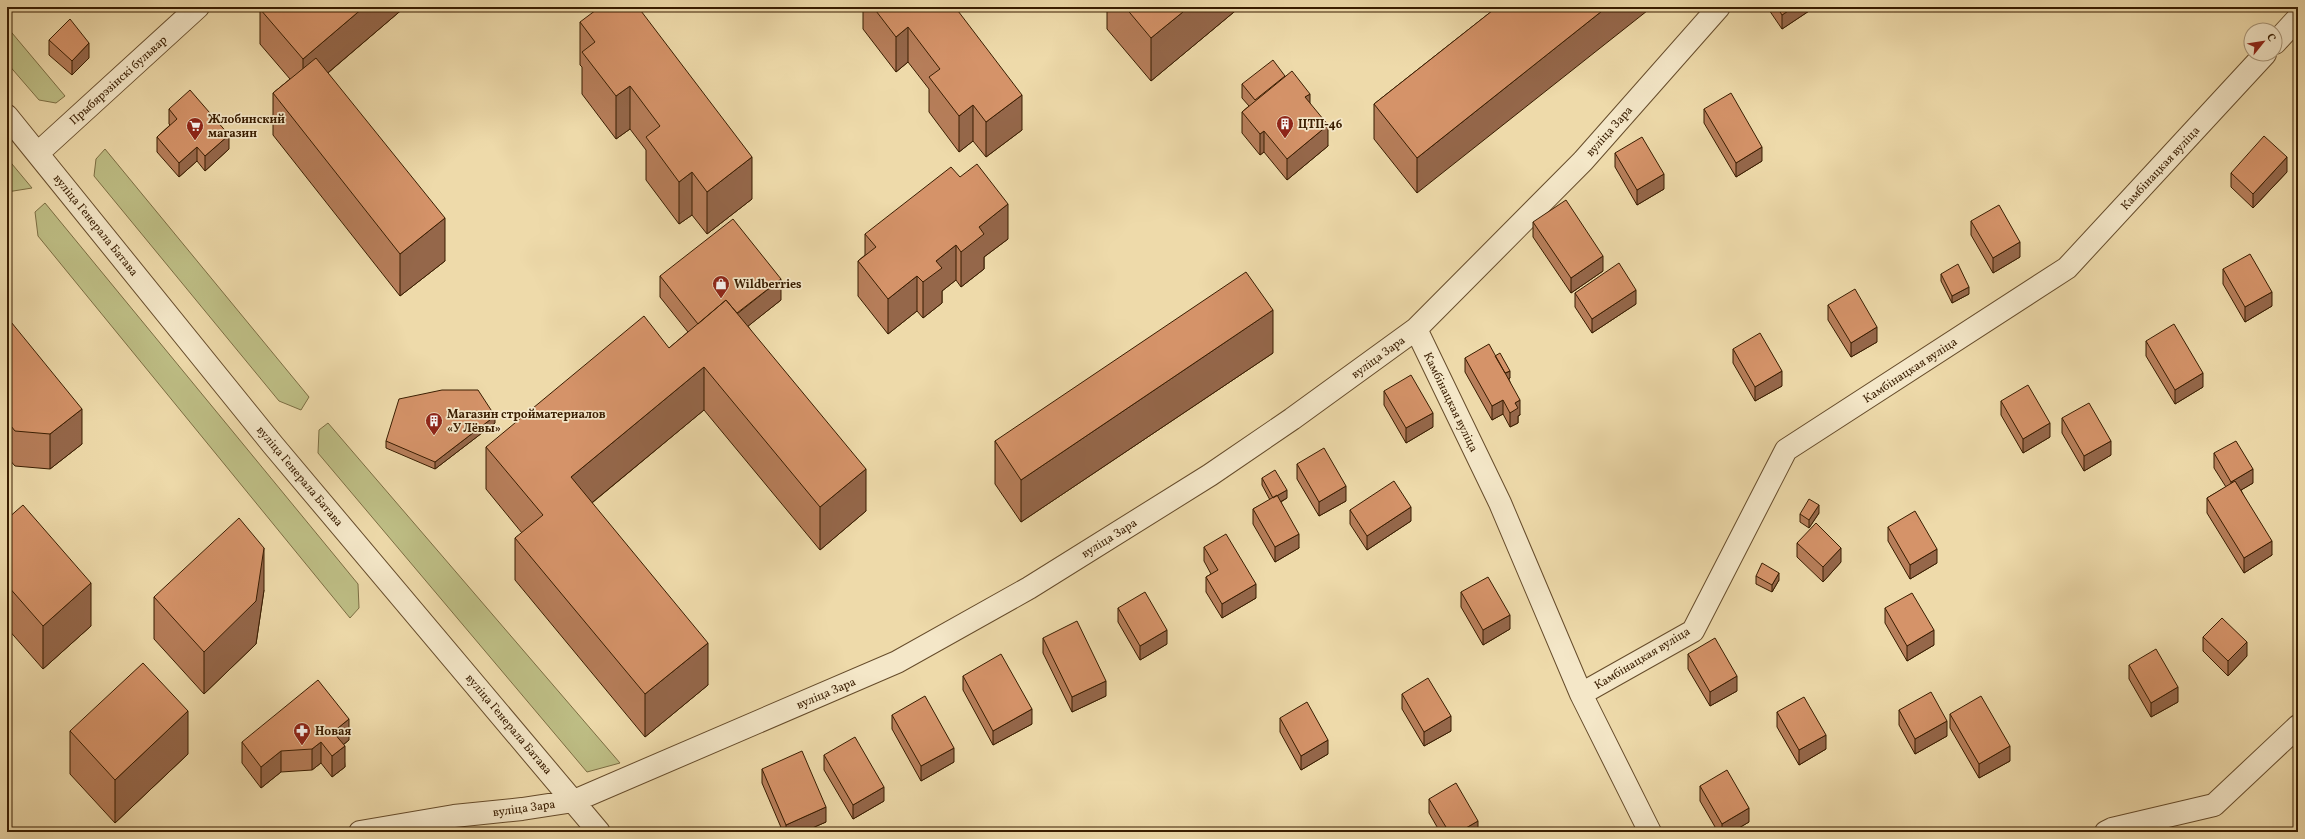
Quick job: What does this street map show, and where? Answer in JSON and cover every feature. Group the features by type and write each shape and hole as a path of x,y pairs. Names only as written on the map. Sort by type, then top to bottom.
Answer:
{"street":[{"name":"Прыбярэзінскі бульвар","path":"38,153 198,7"},
{"name":"вуліца Зара","path":"360,832 454,816 522,810 574,801 897,662 1029,588 1210,475 1416,329 1582,161 1719,7"},
{"path":"2283,34 2298,18"},
{"name":"Камбінацкая вуліца","path":"1581,694 1693,631 1786,450 2067,268 2258,62"},
{"name":"вуліца Генерала Батава","path":"7,116 273,444 599,832"},
{"name":"Камбінацкая вуліца","path":"1416,329 1500,504 1581,694 1650,832"},
{"path":"2106,832 2112,829 2214,805 2298,726"}],"green space":[{"path":"7,27 65,96 56,103 39,100 7,63"},
{"path":"105,149 309,397 301,410 279,401 94,176 96,159"},
{"path":"7,158 32,188 7,192"},
{"path":"45,203 358,584 359,608 350,618 38,236 35,212"},
{"path":"328,423 620,763 587,772 318,453 319,430"}],"building":[{"path":"262,7 364,7 303,59 260,9"},
{"path":"600,7 638,7 752,157 707,192 692,172 679,182 646,137 660,126 630,86 616,96 582,52 595,42 580,22"},
{"path":"873,7 955,7 1022,95 986,122 973,105 959,116 929,77 940,69 908,27 896,37"},
{"path":"1125,7 1189,7 1151,38"},
{"path":"1497,7 1607,7 1417,158 1374,104"},
{"path":"1777,7 1794,7 1782,15"},
{"path":"70,19 89,43 72,61 49,40"},
{"path":"316,58 445,218 400,254 273,93"},
{"path":"1273,60 1285,76 1255,100 1242,84"},
{"path":"1292,71 1310,94 1305,97 1328,125 1287,159 1264,131 1260,134 1242,112"},
{"name":"Жлобинский магазин","path":"190,90 229,135 205,156 197,147 179,163 157,137 177,119 169,109"},
{"path":"1731,93 1762,147 1736,163 1704,109"},
{"path":"2264,136 2287,157 2253,194 2231,173"},
{"path":"1642,137 1664,174 1637,190 1615,153"},
{"path":"977,164 1008,204 979,227 984,234 961,252 956,245 936,261 942,268 923,282 917,276 888,299 858,261 876,247 865,234 951,167 960,177"},
{"path":"1566,200 1603,256 1571,278 1533,222"},
{"path":"1999,205 2020,242 1993,258 1971,221"},
{"path":"733,219 781,279 737,313 726,300 698,324 660,276"},
{"path":"2250,254 2272,292 2245,307 2223,269"},
{"path":"1619,263 1636,290 1592,319 1575,293"},
{"path":"1958,264 1969,287 1952,296 1941,274"},
{"path":"1246,272 1273,310 1021,480 995,441"},
{"path":"1855,289 1877,327 1851,343 1828,305"},
{"path":"726,300 866,469 820,507 704,367 571,477 708,643 645,694 515,538 543,515 486,447 644,316 669,348"},
{"path":"7,317 82,409 50,434 15,431 7,421"},
{"path":"2174,324 2203,373 2175,390 2146,341"},
{"path":"1760,333 1782,371 1755,387 1733,349"},
{"path":"1489,344 1520,400 1515,403 1518,408 1510,413 1503,400 1492,406 1465,358"},
{"path":"1500,353 1510,371 1505,373 1495,356"},
{"path":"1411,375 1433,413 1406,428 1384,391"},
{"path":"2028,385 2050,423 2023,439 2001,401"},
{"name":"Магазин стройматериалов «У Лёвы»","path":"442,390 478,390 495,416 435,462 386,441 399,399"},
{"path":"2089,403 2111,441 2084,456 2062,418"},
{"path":"2236,441 2253,469 2231,482 2214,453"},
{"path":"1324,448 1346,486 1319,502 1297,464"},
{"path":"1275,470 1287,490 1273,498 1262,478"},
{"path":"1394,481 1411,507 1367,536 1350,510"},
{"path":"2235,481 2272,541 2244,558 2207,498"},
{"path":"1277,495 1299,534 1275,547 1253,509"},
{"path":"1809,499 1819,505 1809,520 1800,514"},
{"path":"23,505 91,583 43,626 7,585 7,519"},
{"path":"1915,511 1937,549 1910,565 1888,527"},
{"path":"239,518 264,548 256,601 204,652 154,597"},
{"path":"1816,523 1841,548 1823,567 1797,543"},
{"path":"1226,534 1256,584 1222,604 1206,577 1218,570 1204,547"},
{"path":"1762,563 1779,573 1772,585 1756,576"},
{"path":"1488,577 1510,615 1483,630 1461,592"},
{"path":"1145,592 1167,630 1140,646 1118,608"},
{"path":"1912,593 1934,630 1907,646 1885,608"},
{"path":"2222,618 2247,642 2228,661 2203,637"},
{"path":"1077,621 1106,681 1072,697 1043,638"},
{"path":"1715,638 1737,676 1710,692 1688,654"},
{"path":"2156,649 2178,687 2151,703 2129,665"},
{"path":"1001,654 1032,709 993,731 963,676"},
{"path":"143,663 188,711 115,780 70,731"},
{"path":"1428,678 1451,716 1424,732 1402,694"},
{"path":"318,680 349,719 333,732 345,746 332,756 321,742 312,749 281,751 261,767 242,742"},
{"path":"1931,692 1947,721 1915,739 1899,710"},
{"path":"925,696 954,748 921,766 892,715"},
{"path":"1981,696 2010,746 1979,764 1950,714"},
{"path":"1804,697 1826,735 1799,750 1777,712"},
{"path":"1307,702 1328,740 1301,756 1280,718"},
{"path":"855,737 884,787 853,805 824,755"},
{"path":"802,751 826,807 786,825 762,769"},
{"path":"1727,770 1749,808 1722,824 1700,786"},
{"path":"1456,783 1478,821 1459,832 1449,832 1429,799"}],"place":[{"name":"ЦТП-46","path":"1285,139"},
{"name":"Жлобинский магазин","path":"195,141"},
{"name":"Wildberries","path":"721,299"},
{"name":"Магазин стройматериалов «У Лёвы»","path":"434,436"},
{"name":"Новая","path":"302,746"}]}
